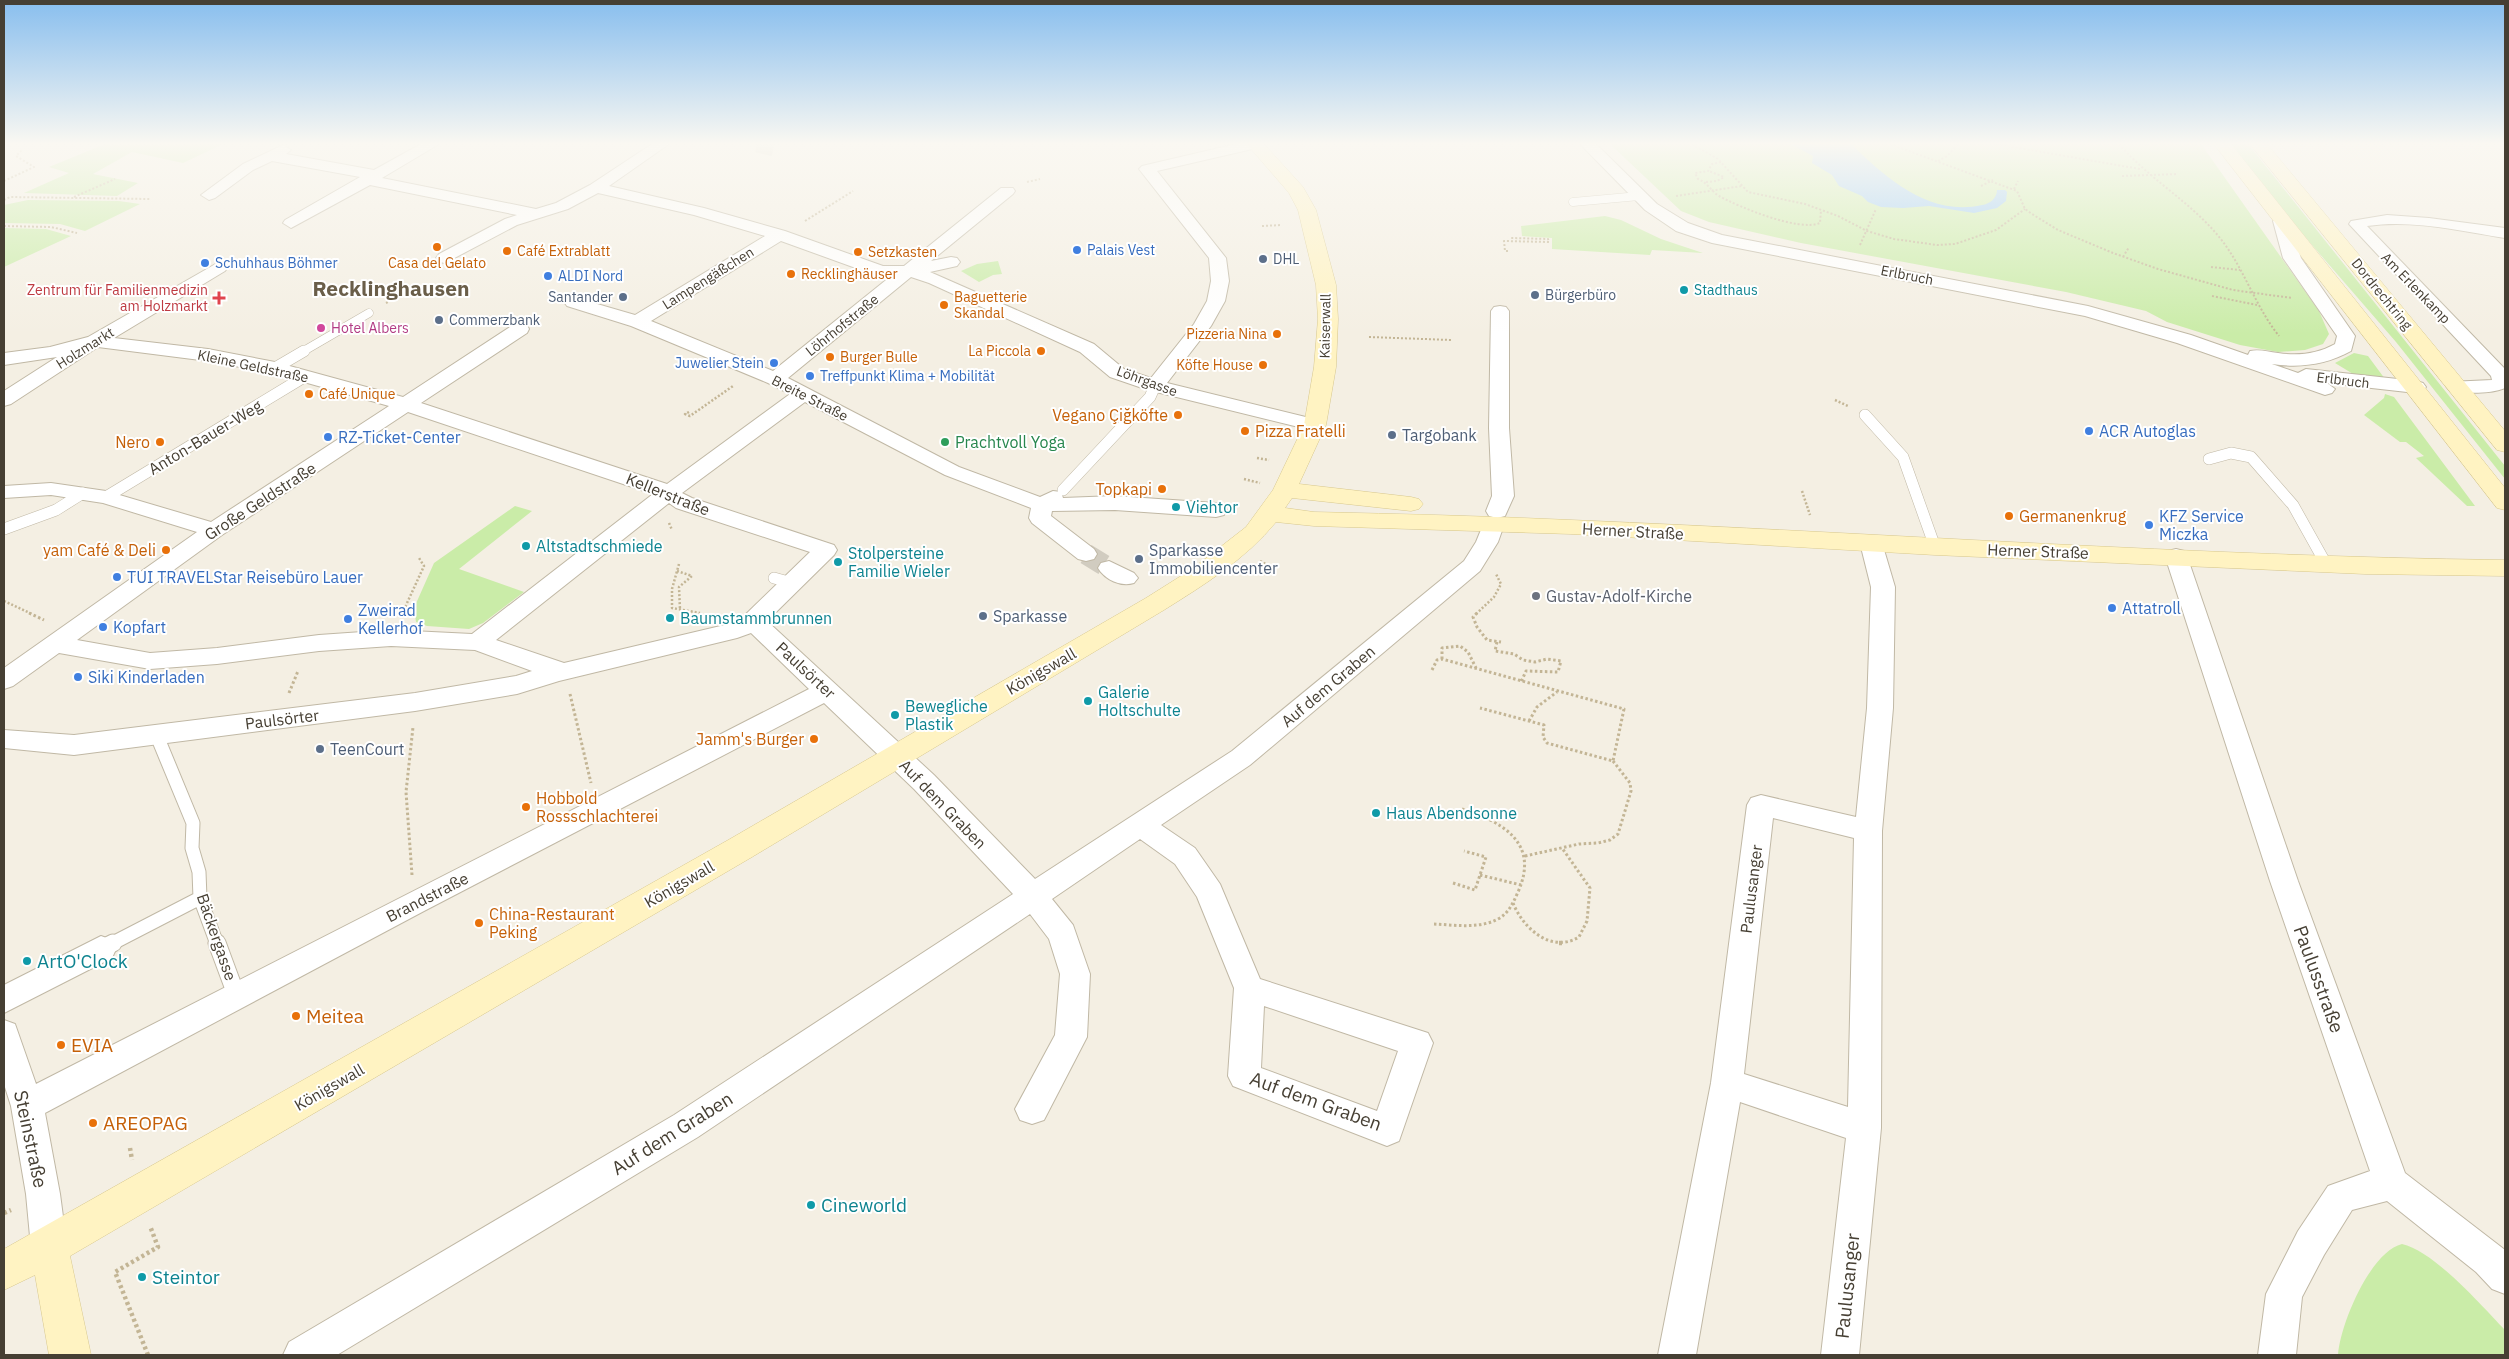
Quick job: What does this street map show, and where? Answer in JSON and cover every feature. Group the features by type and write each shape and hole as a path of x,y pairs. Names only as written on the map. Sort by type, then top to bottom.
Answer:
{"main road":[{"name":"Kaiserwall","path":"1285,490 1315,425 1325,367 1328,319 1326,285 1306,207"},
{"name":"Dordrechtring","path":"2271,207 2416,387 2505,503"},
{"name":"Dordrechtring","path":"2310,207 2505,445"},
{"name":"Herner Straße","path":"1285,490 1414,505 1495,518 1571,527 1935,548 2176,556 2326,564 2505,568"},
{"name":"Königswall","path":"4,1270 49,1247 896,756 1201,575 1256,532 1285,490"},
{"name":"Herner Straße","path":"1270,514 1314,519 1413,520 1495,518"},
{"path":"49,1247 70,1355"}],"street":[{"path":"291,223 318,207"},
{"path":"507,207 537,214"},
{"path":"445,258 511,222 558,207"},
{"path":"679,207 779,234 881,271 909,271"},
{"name":"Löhrhofstraße","path":"766,375 909,271 981,207"},
{"path":"1155,386 1202,326 1216,301 1220,281 1217,258 1176,207"},
{"name":"Erlbruch","path":"1652,207 1682,227 1718,239 2088,311 2184,339 2268,358 2313,360 2334,354 2344,347"},
{"name":"Am Erlenkamp","path":"2456,386 2494,386 2502,383 2500,375 2357,224 2375,220 2398,221 2451,225 2505,233"},
{"name":"Dordrechtring","path":"2281,221 2292,258 2346,336 2344,347"},
{"name":"Lampengäßchen","path":"637,322 779,234"},
{"name":"Löhrhofstraße","path":"909,271 951,262"},
{"name":"Holzmarkt","path":"4,400 96,341 218,267"},
{"name":"Löhrgasse","path":"909,271 935,279 1087,348 1117,373 1155,386 1315,425"},
{"name":"Breite Straße","path":"573,302 637,322 766,375 952,471 1042,505 1114,503 1216,510"},
{"name":"Auf dem Graben","path":"302,1355 686,1126 1241,758 1476,561 1487,542 1503,496 1499,428 1500,311"},
{"name":"Große Geldstraße","path":"4,680 214,530 408,405 520,329"},
{"name":"Erlbruch","path":"2184,339 2325,389"},
{"path":"4,359 51,353 96,341"},
{"name":"Kleine Geldstraße","path":"96,341 208,355 275,368 408,405"},
{"name":"Erlbruch","path":"2271,371 2416,387"},
{"path":"479,647 668,494 751,430 803,394"},
{"name":"Kellerstraße","path":"408,405 558,460 657,486 684,503 826,550 783,580 753,621"},
{"path":"4,492 51,489 106,496 214,530"},
{"path":"1063,490 1042,505 1040,518 1077,554"},
{"name":"Paulusanger","path":"1840,1355 1864,1128 1868,831 1880,708 1883,587 1870,543"},
{"name":"Paulusstraße","path":"2176,556 2284,881 2392,1184"},
{"name":"Paulsörter","path":"4,739 74,745 415,702 516,685 561,672 736,630 753,621 896,756"},
{"path":"54,644 150,662 217,656 307,644 391,638 479,647 561,672"},
{"name":"Brandstraße","path":"27,1106 414,903 828,690"},
{"name":"Auf dem Graben","path":"896,756 1032,896 1062,934 1075,974 1071,1037 1032,1109"},
{"name":"Paulusanger","path":"1677,1355 1727,1083 1761,805 1868,831"},
{"name":"Auf dem Graben","path":"1140,825 1185,856 1210,892 1249,988 1244,1076 1387,1130 1418,1043 1249,988"},
{"path":"4,1000 101,950"},
{"name":"Steinstraße","path":"4,1034 27,1106 43,1194 49,1247"},
{"path":"1727,1083 1864,1128"},
{"path":"2277,1355 2284,1294 2311,1243 2340,1198 2363,1189 2392,1184 2489,1259 2505,1276"}],"lane":[{"path":"275,368 370,313"},
{"name":"Anton-Bauer-Weg","path":"106,496 304,377"},
{"path":"1063,490 1150,397 1155,386"},
{"path":"1865,414 1903,457 1935,548"},
{"path":"2209,459 2231,452 2251,457 2292,505 2309,538 2326,564"},
{"path":"4,529 56,510 83,493"},
{"name":"Bäckergasse","path":"157,736 193,823 192,848 199,872 200,898 237,996"},
{"path":"101,950 200,898"}],"path":[{"path":"819,213 828,207"},
{"path":"1747,207 1782,222 1813,226 1820,223 1821,210"},
{"path":"1813,207 1838,216 1866,231 1936,245 1956,244 1996,230 2025,209 2058,230 2123,257 2158,269 2252,294 2296,298"},
{"path":"2190,207 2200,215 2222,239 2241,270 2266,320 2279,336 2313,360"},
{"path":"1858,250 1876,210"},
{"path":"1262,226 1282,225"},
{"path":"4,226 51,227 77,233"},
{"path":"1508,251 1505,251 1504,241 1549,242 1548,239 1512,238 1512,236"},
{"path":"2123,257 2129,248"},
{"path":"2210,267 2241,270"},
{"path":"2212,296 2258,305"},
{"path":"1370,337 1452,340"},
{"path":"689,412 686,414 690,416 766,375"},
{"path":"1802,491 1810,515"},
{"path":"404,612 424,566 418,558"},
{"path":"1476,561 1495,566 1501,584 1494,597 1474,616 1477,627 1487,640 1499,642 1495,651 1514,654 1523,660 1535,662 1547,658 1562,661 1558,672 1526,671 1521,682"},
{"path":"671,598 678,564"},
{"path":"677,570 692,576 679,586 680,610"},
{"path":"4,601 31,616 74,629"},
{"path":"280,720 307,644"},
{"path":"1442,659 1442,648 1448,645 1463,647 1468,651 1476,668"},
{"path":"1432,670 1437,660 1442,659 1624,709 1613,761"},
{"path":"561,672 597,809"},
{"path":"1529,721 1537,707 1557,692"},
{"path":"414,903 406,792 415,702"},
{"path":"1480,708 1544,725 1543,737 1547,743 1613,761 1630,783 1631,791 1618,834 1610,840 1525,856"},
{"path":"1434,924 1472,926 1490,922 1506,914 1521,885 1525,856 1519,842 1510,832 1481,814 1462,809"},
{"path":"1513,902 1520,919 1544,939 1558,944 1569,942 1579,936 1588,913 1590,888 1562,848"},
{"path":"1453,883 1476,890 1486,857 1464,851"},
{"path":"1480,875 1521,885"},
{"path":"130,1148 139,1195 158,1247 114,1272 148,1355"}],"green space":[{"path":"4,207 133,207 85,231 60,224 4,223"},
{"path":"1677,207 2246,207 2319,311 2329,334 2323,344 2305,350 2278,352 2240,345 2167,322 2146,311 2066,292 1801,243 1709,222 1681,211"},
{"path":"2281,207 2299,207 2505,466 2505,479 2396,342"},
{"path":"1605,216 1621,220 1661,239 1703,253 1652,250 1650,255 1552,249 1552,238 1522,236 1521,226"},
{"path":"4,228 46,229 71,236 4,267"},
{"path":"998,261 1002,274 993,275 979,282 961,271 977,264"},
{"path":"2354,353 2368,356 2385,379 2358,377 2335,363"},
{"path":"2385,394 2394,397 2475,506 2467,506 2416,458 2424,456 2406,442 2400,442 2364,415 2384,398"},
{"path":"515,506 532,511 459,569 524,592 483,623 469,629 427,626 416,622 414,608 434,563"},
{"path":"2402,1244 2415,1249 2442,1268 2505,1330 2505,1355 2338,1355 2344,1326 2368,1275 2379,1260 2390,1250"}],"water":[{"path":"1938,207 1998,207 1974,213"}],"tunnel":[{"path":"1086,554 1109,568"}],"place":[{"name":"Casa del Gelato","path":"437,247"},
{"name":"Palais Vest","path":"1077,250"},
{"name":"Café Extrablatt","path":"507,251"},
{"name":"Setzkasten","path":"858,252"},
{"name":"DHL","path":"1263,259"},
{"name":"Schuhhaus Böhmer","path":"205,263"},
{"name":"Recklinghäuser","path":"791,274"},
{"name":"ALDI Nord","path":"548,276"},
{"name":"Stadthaus","path":"1684,290"},
{"name":"Bürgerbüro","path":"1535,295"},
{"name":"Santander","path":"623,297"},
{"name":"Zentrum für Familienmedizin am Holzmarkt","path":"219,298"},
{"name":"Baguetterie Skandal","path":"944,305"},
{"name":"Commerzbank","path":"439,320"},
{"name":"Hotel Albers","path":"321,328"},
{"name":"Pizzeria Nina","path":"1277,334"},
{"name":"La Piccola","path":"1041,351"},
{"name":"Burger Bulle","path":"830,357"},
{"name":"Juwelier Stein","path":"774,363"},
{"name":"Köfte House","path":"1263,365"},
{"name":"Treffpunkt Klima + Mobilität","path":"810,376"},
{"name":"Café Unique","path":"309,394"},
{"name":"Vegano Çiğköfte","path":"1178,415"},
{"name":"Pizza Fratelli","path":"1245,431"},
{"name":"ACR Autoglas","path":"2089,431"},
{"name":"Targobank","path":"1392,435"},
{"name":"RZ-Ticket-Center","path":"328,437"},
{"name":"Nero","path":"160,442"},
{"name":"Prachtvoll Yoga","path":"945,442"},
{"name":"Topkapi","path":"1162,489"},
{"name":"Viehtor","path":"1176,507"},
{"name":"Germanenkrug","path":"2009,516"},
{"name":"KFZ Service Miczka","path":"2149,525"},
{"name":"Altstadtschmiede","path":"526,546"},
{"name":"yam Café & Deli","path":"166,550"},
{"name":"Sparkasse Immobiliencenter","path":"1139,559"},
{"name":"Stolpersteine Familie Wieler","path":"838,562"},
{"name":"TUI TRAVELStar Reisebüro Lauer","path":"117,577"},
{"name":"Gustav-Adolf-Kirche","path":"1536,596"},
{"name":"Attatroll","path":"2112,608"},
{"name":"Sparkasse","path":"983,616"},
{"name":"Baumstammbrunnen","path":"670,618"},
{"name":"Zweirad Kellerhof","path":"348,619"},
{"name":"Kopfart","path":"103,627"},
{"name":"Siki Kinderladen","path":"78,677"},
{"name":"Galerie Holtschulte","path":"1088,701"},
{"name":"Bewegliche Plastik","path":"895,715"},
{"name":"Jamm's Burger","path":"814,739"},
{"name":"TeenCourt","path":"320,749"},
{"name":"Hobbold Rossschlachterei","path":"526,807"},
{"name":"Haus Abendsonne","path":"1376,813"},
{"name":"China-Restaurant Peking","path":"479,923"},
{"name":"ArtO'Clock","path":"27,961"},
{"name":"Meitea","path":"296,1016"},
{"name":"EVIA","path":"61,1045"},
{"name":"AREOPAG","path":"93,1123"},
{"name":"Cineworld","path":"811,1205"},
{"name":"Steintor","path":"142,1277"}],"district":[{"name":"Recklinghausen","path":"391,289"}]}
